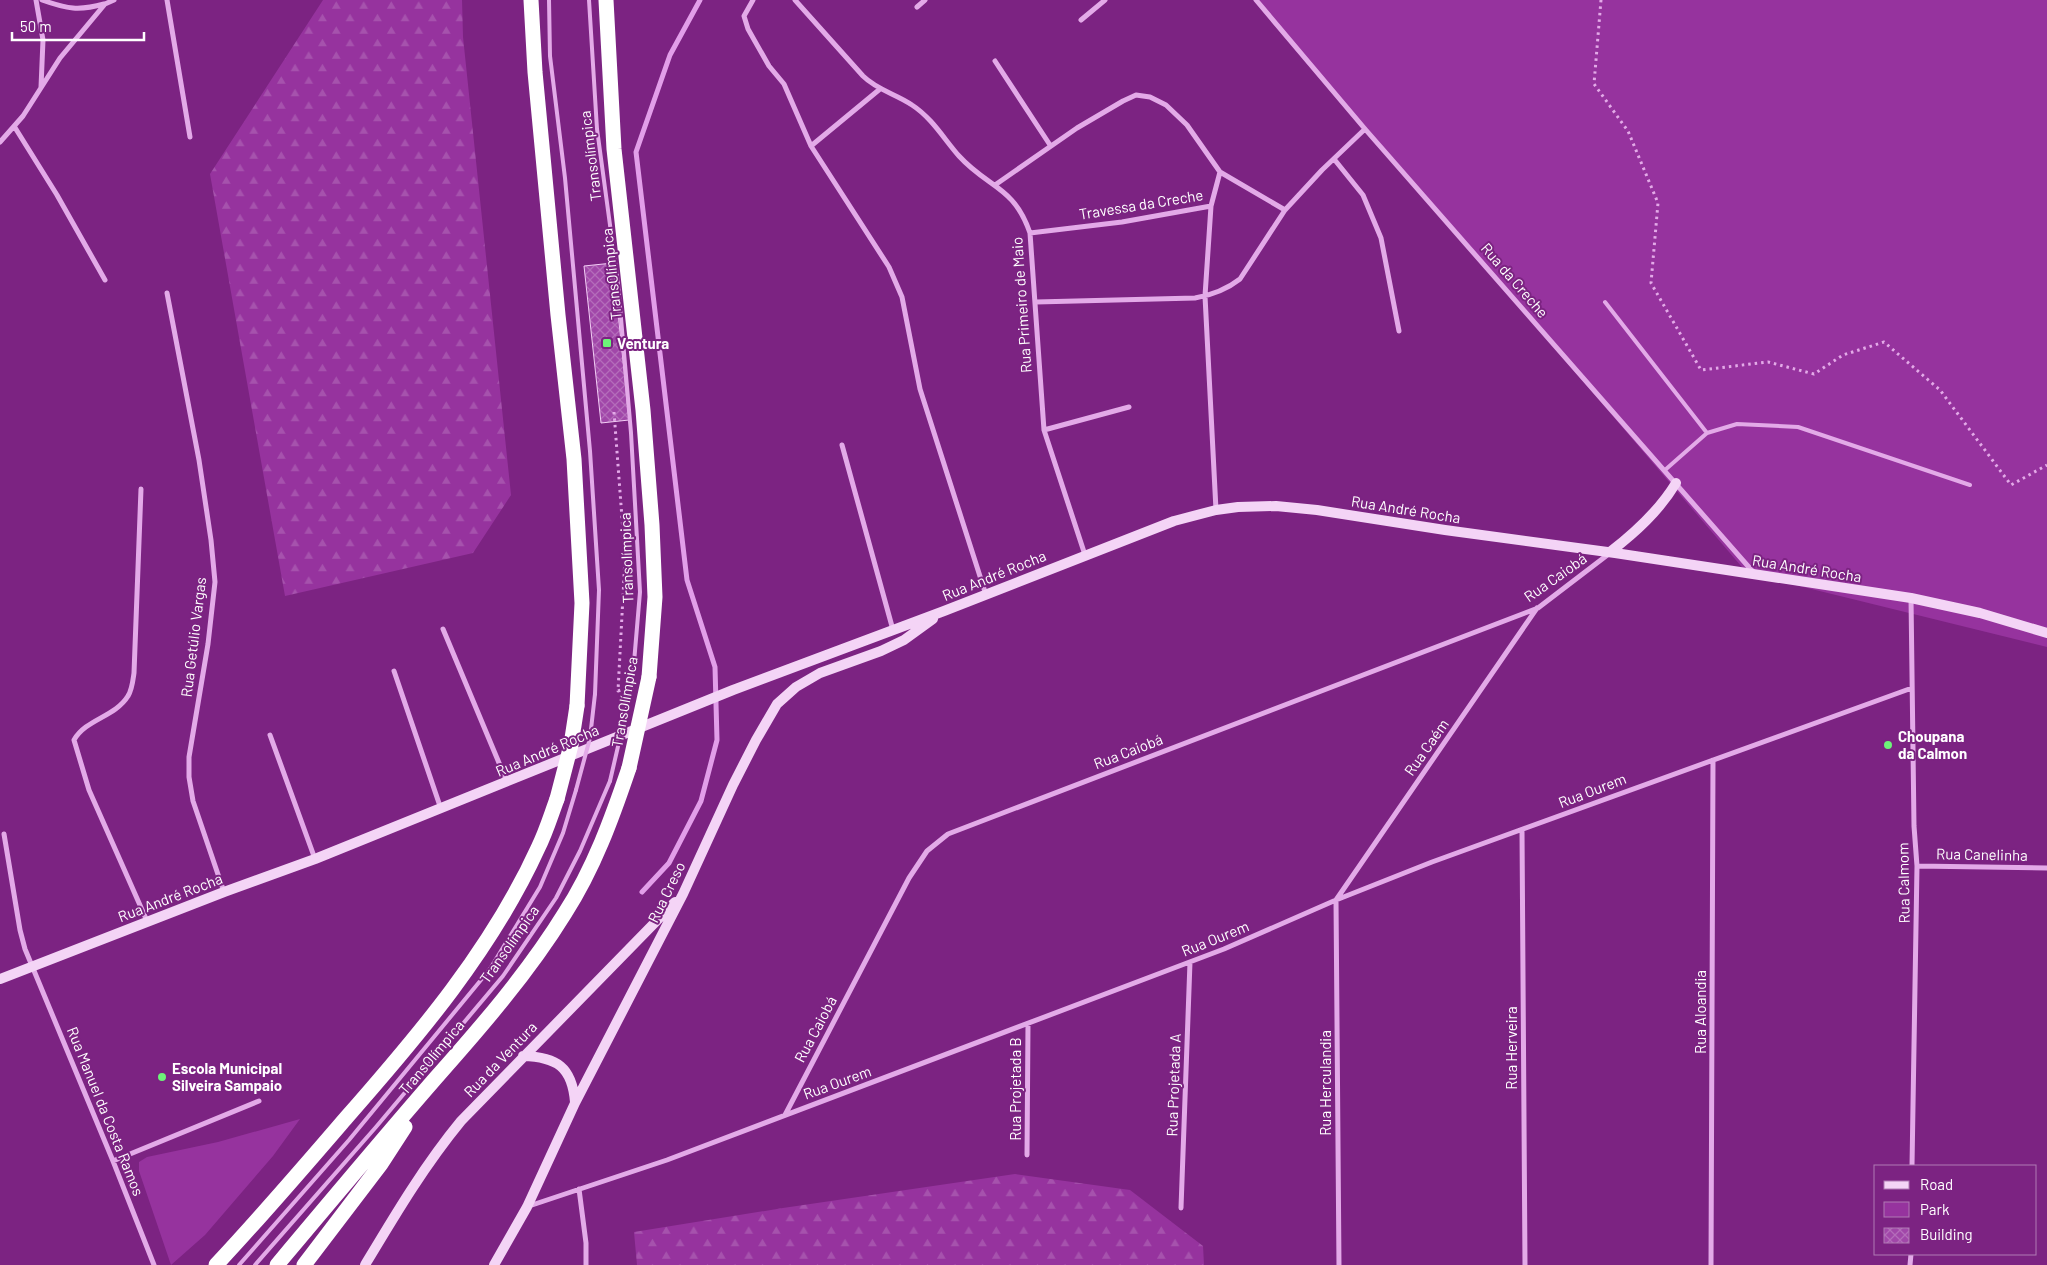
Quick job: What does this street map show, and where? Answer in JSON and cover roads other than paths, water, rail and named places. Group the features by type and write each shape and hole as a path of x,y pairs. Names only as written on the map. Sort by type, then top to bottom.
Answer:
{"highway":[{"name":"TransOlímpica","path":"216,1265 255,1224 420,1034 471,964 519,887 539,847 558,799 571,745 577,706 582,603 574,459 535,72 531,0"},
{"name":"TransOlímpica","path":"277,1265 435,1080 529,966 566,913 588,871 612,819 629,768 649,677 655,598 652,525 643,410 614,150 606,0"},
{"path":"304,1265 381,1164 435,1080"}],"main road":[{"path":"1610,552 1646,522 1676,483"},
{"name":"Rua André Rocha","path":"0,979 147,921 316,859 733,690 944,611 1085,555 1174,521 1238,506 1317,510 1911,598 1980,613 2047,633"},
{"name":"Rua Creso","path":"494,1265 527,1207 576,1103 683,894 733,785 777,704 796,687 820,673 881,651 904,640 944,611"},
{"name":"Rua da Ventura","path":"365,1265 435,1153 461,1121 683,894"},
{"path":"523,1056 540,1056 554,1060 567,1072 574,1087 576,1103"}],"street":[{"path":"36,0 43,40 41,87"},
{"path":"42,0 73,10 86,9 114,0"},
{"path":"167,0 190,137"},
{"path":"753,0 744,16 748,29 768,66 784,84 811,146 889,267 902,297 920,388 986,594"},
{"name":"Rua Primeiro de Maio","path":"795,0 863,76 880,89 910,103 921,111 960,157 1017,205 1025,219 1030,233 1044,430 1085,555"},
{"path":"917,7 926,0"},
{"path":"1081,20 1105,0"},
{"name":"Rua da Creche","path":"1256,0 1365,129 1756,575"},
{"path":"0,142 14,126 60,58 106,2"},
{"path":"995,61 1050,145"},
{"path":"811,146 880,89"},
{"path":"995,185 1050,145 1136,95 1150,97 1166,105 1187,125 1220,172 1285,210"},
{"path":"14,126 52,187 105,280"},
{"path":"1036,302 1149,300 1205,296 1231,286 1240,279 1285,210 1365,129"},
{"path":"1334,159 1363,195 1381,238 1399,331"},
{"name":"Travessa da Creche","path":"1030,233 1122,222 1211,206 1220,172"},
{"path":"1211,206 1205,296 1216,510"},
{"name":"Rua Getúlio Vargas","path":"167,293 199,460 215,582 208,644 189,757 189,777 193,800 224,892"},
{"path":"1044,430 1129,407"},
{"path":"842,445 893,630"},
{"path":"141,488 134,673 129,694 117,709 80,731 74,740 89,790 147,921"},
{"name":"Rua Caiobá","path":"785,1115 909,878 928,851 948,834 1538,608 1610,552"},
{"name":"Rua Calmom","path":"1911,598 1914,826 1917,866 1912,1165"},
{"name":"Rua Caém","path":"1336,900 1538,608"},
{"path":"443,629 507,783"},
{"path":"394,671 441,809"},
{"name":"Rua Ourem","path":"527,1207 667,1160 1028,1024 1224,949 1336,900 1432,862 1522,831 1632,788 1912,688"},
{"path":"270,735 316,859"},
{"name":"Rua Aloandia","path":"1711,1265 1713,760"},
{"name":"Rua Herveira","path":"1522,831 1526,1265"},
{"name":"Rua Manuel da Costa Ramos","path":"4,834 20,930 25,949 34,966 154,1265"},
{"name":"Rua Canelinha","path":"1917,866 2047,868"},
{"name":"Rua Herculandia","path":"1336,900 1338,1265"},
{"name":"Rua Projetada A","path":"1181,1208 1190,962"},
{"name":"Rua Projetada B","path":"1027,1155 1028,1024"},
{"path":"113,1161 259,1101"},
{"path":"579,1189 586,1243 586,1265"}],"lane":[{"name":"Transolímpica","path":"239,1265 349,1140 490,970 540,887 563,833 590,738 595,694 599,590 592,471 565,178 550,56 548,0"},
{"name":"Transolímpica","path":"255,1265 376,1127 502,976 556,898 580,851 610,781 632,686 640,592 631,432 618,284 597,129 589,0"},
{"path":"1604,302 1707,433"},
{"path":"1665,470 1707,433 1737,424 1798,427 1970,485"}],"waterway":[{"path":"642,892 669,863 701,801 717,740 715,667 687,580 636,152 670,55 700,0"}],"place":[{"name":"Ventura","path":"607,343"},
{"name":"Choupana da Calmon","path":"1888,745"},
{"name":"Escola Municipal Silveira Sampaio","path":"162,1077"}]}
